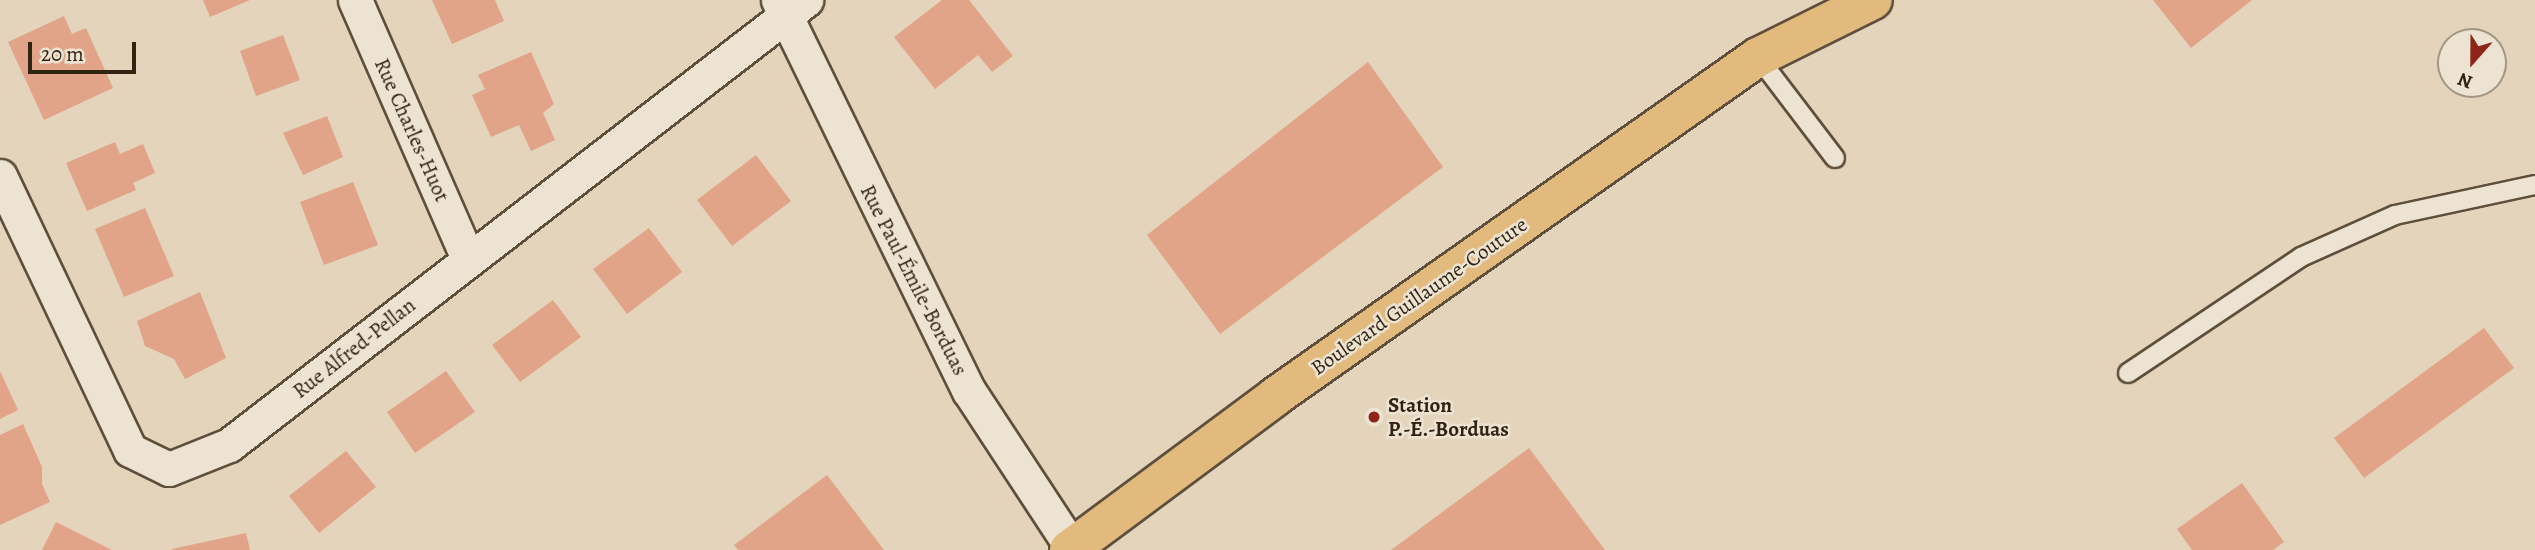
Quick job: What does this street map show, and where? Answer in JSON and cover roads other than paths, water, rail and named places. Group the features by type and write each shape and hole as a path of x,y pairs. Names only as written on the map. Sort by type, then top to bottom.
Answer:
{"main road":[{"name":"Boulevard Guillaume-Couture","path":"1766,53 1816,0"},
{"name":"Boulevard Guillaume-Couture","path":"1071,549 1276,396 1766,53 1873,0"}],"street":[{"name":"Rue Charles-Huot","path":"355,0 468,259"},
{"name":"Rue Alfred-Pellan","path":"0,176 130,450 169,469 229,445 790,5"},
{"name":"Rue Paul-Émile-Borduas","path":"790,5 969,391 1071,549"}],"lane":[{"path":"1766,53 1835,158"},
{"path":"2128,373 2301,257 2395,215 2535,185"}],"place":[{"name":"Station P.-É.-Borduas","path":"1374,417"}]}
